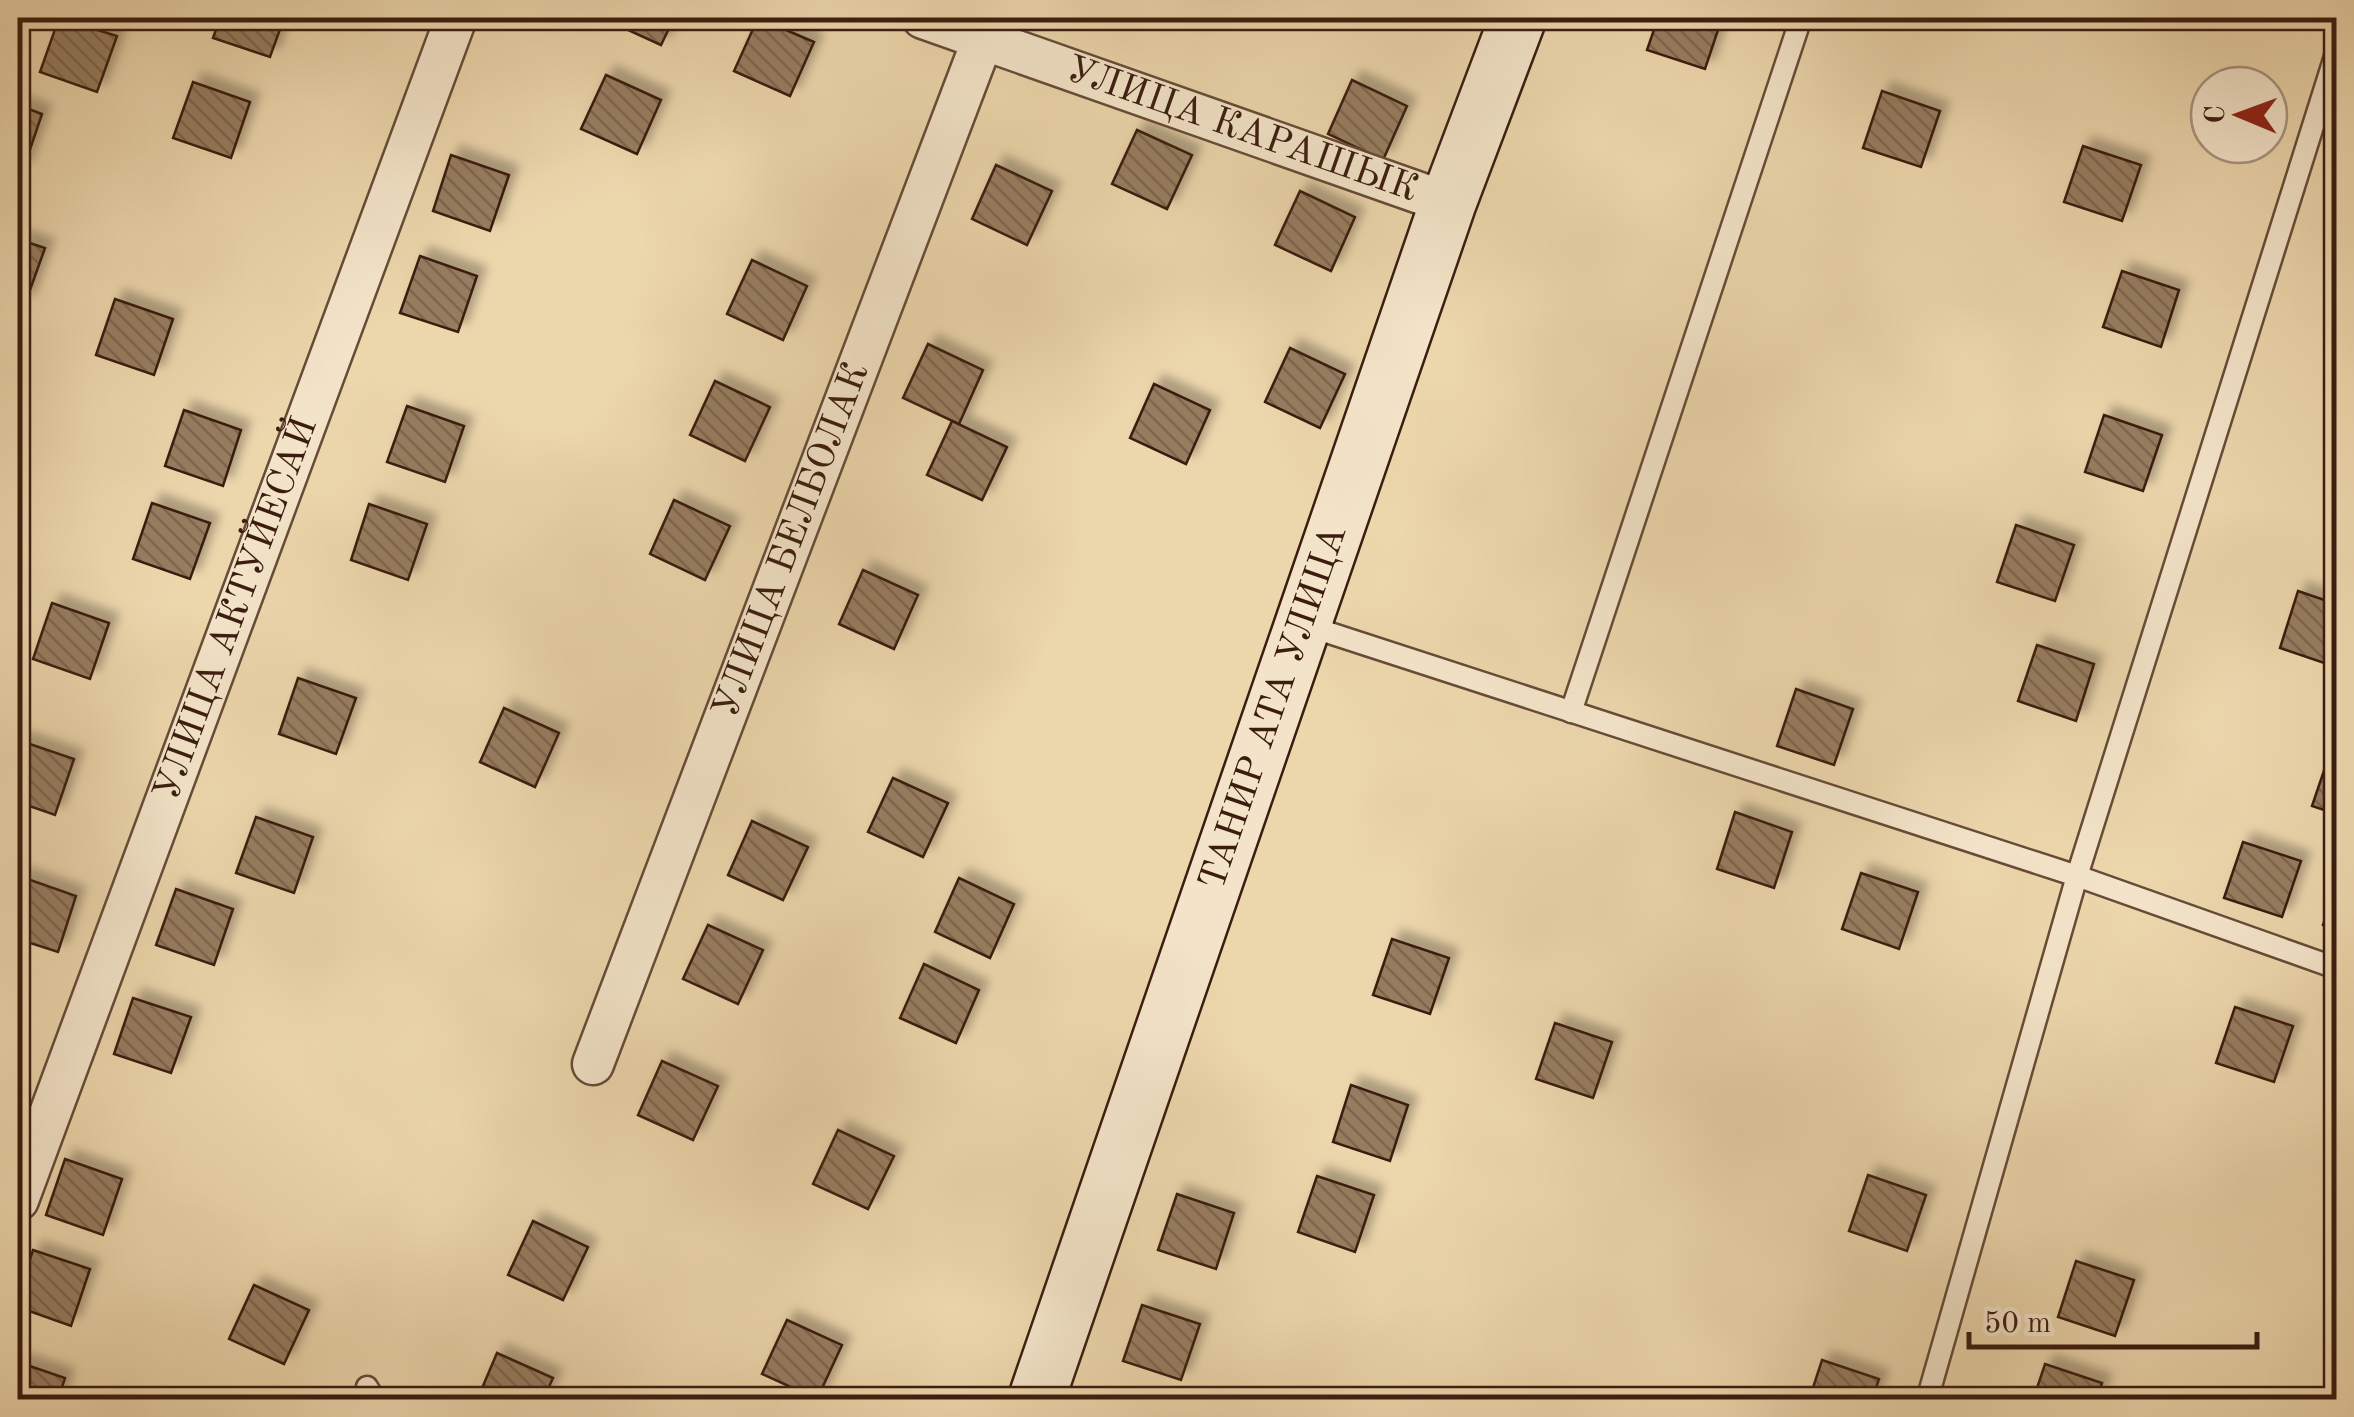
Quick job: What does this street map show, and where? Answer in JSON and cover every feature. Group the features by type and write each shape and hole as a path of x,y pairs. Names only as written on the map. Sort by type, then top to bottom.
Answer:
{"street":[{"name":"УЛИЦА АКТУЙЕСАЙ","path":"18,1200 456,18"},
{"name":"УЛИЦА КАРАШЫК","path":"923,18 987,29 1448,202"},
{"name":"ТАНИР АТА УЛИЦА","path":"1036,1400 1448,202 1518,18"},
{"name":"УЛИЦА БЕЛБОЛАК","path":"593,1064 987,29"}],"lane":[{"path":"1571,712 1801,18"},
{"path":"1927,1400 2077,876 2336,53"},
{"path":"1303,624 2077,876 2336,968"}],"building":[{"path":"59,18 117,36 97,92 40,72"},
{"path":"220,18 284,18 270,57 213,38"},
{"path":"607,18 674,18 661,45"},
{"path":"758,18 814,42 790,96 734,71"},
{"path":"1658,18 1722,18 1705,69 1647,50"},
{"path":"606,75 661,100 637,154 581,129"},
{"path":"1352,80 1407,106 1383,160 1328,134"},
{"path":"193,82 250,102 231,158 173,138"},
{"path":"1882,91 1940,111 1921,167 1863,148"},
{"path":"18,105 42,114 23,170 18,168"},
{"path":"1137,130 1192,155 1167,209 1112,184"},
{"path":"2083,146 2141,165 2122,221 2064,202"},
{"path":"451,155 509,175 490,231 433,211"},
{"path":"996,165 1052,191 1027,245 972,219"},
{"path":"1300,191 1355,217 1331,271 1275,245"},
{"path":"18,239 45,248 25,304 18,301"},
{"path":"420,256 477,276 458,332 400,313"},
{"path":"752,260 807,286 783,340 727,314"},
{"path":"2122,271 2179,290 2161,347 2103,327"},
{"path":"115,299 173,319 154,375 96,355"},
{"path":"928,344 983,370 959,424 903,398"},
{"path":"1290,348 1345,374 1320,428 1265,402"},
{"path":"715,381 770,407 745,461 690,435"},
{"path":"1154,384 1210,410 1186,464 1130,438"},
{"path":"407,406 464,426 445,482 387,462"},
{"path":"184,410 241,430 223,486 165,466"},
{"path":"2104,415 2162,435 2143,491 2085,472"},
{"path":"952,421 1007,447 982,500 927,475"},
{"path":"674,500 730,526 705,580 650,554"},
{"path":"152,503 210,523 190,579 133,559"},
{"path":"369,504 427,524 408,580 351,560"},
{"path":"2016,525 2074,545 2055,601 1997,582"},
{"path":"863,570 918,595 894,649 839,624"},
{"path":"2298,591 2336,604 2336,667 2280,648"},
{"path":"52,603 109,623 90,679 33,659"},
{"path":"2037,645 2094,664 2076,721 2018,701"},
{"path":"298,678 356,698 336,754 279,734"},
{"path":"1796,689 1853,709 1834,765 1777,746"},
{"path":"504,708 559,733 535,787 480,762"},
{"path":"18,740 74,759 55,815 18,802"},
{"path":"2331,750 2336,751 2336,814 2312,806"},
{"path":"893,778 948,803 923,857 868,832"},
{"path":"1735,812 1792,832 1774,888 1717,869"},
{"path":"256,817 313,837 294,893 236,873"},
{"path":"752,821 808,847 783,900 728,875"},
{"path":"2243,842 2301,861 2282,917 2224,898"},
{"path":"1861,873 1918,892 1899,949 1842,929"},
{"path":"19,876 76,896 58,952 18,939"},
{"path":"959,878 1014,904 990,958 935,932"},
{"path":"2336,884 2336,930 2323,925"},
{"path":"176,889 233,909 214,965 156,945"},
{"path":"708,925 763,950 738,1004 683,979"},
{"path":"1392,939 1449,958 1430,1014 1373,995"},
{"path":"924,964 979,990 956,1043 900,1018"},
{"path":"133,998 191,1017 171,1073 114,1054"},
{"path":"2235,1007 2293,1026 2274,1082 2216,1063"},
{"path":"1555,1023 1612,1042 1593,1098 1536,1079"},
{"path":"662,1061 718,1086 693,1140 638,1115"},
{"path":"1351,1085 1408,1105 1390,1161 1333,1142"},
{"path":"838,1130 894,1156 868,1209 813,1184"},
{"path":"65,1159 122,1179 103,1235 46,1215"},
{"path":"1868,1175 1926,1195 1907,1251 1849,1231"},
{"path":"1317,1176 1374,1195 1355,1252 1298,1232"},
{"path":"1177,1194 1234,1213 1216,1269 1158,1250"},
{"path":"533,1221 588,1247 563,1300 508,1275"},
{"path":"33,1250 90,1269 71,1326 18,1307 18,1295"},
{"path":"2076,1261 2134,1280 2115,1336 2058,1317"},
{"path":"254,1285 309,1310 284,1364 229,1339"},
{"path":"1142,1305 1200,1324 1181,1380 1123,1361"},
{"path":"787,1320 842,1345 817,1399 762,1374"},
{"path":"497,1353 553,1378 543,1400 477,1400"},
{"path":"1822,1360 1879,1379 1872,1400 1809,1400"},
{"path":"18,1362 65,1378 58,1400 18,1400"},
{"path":"2045,1364 2102,1383 2096,1400 2033,1400"}]}
